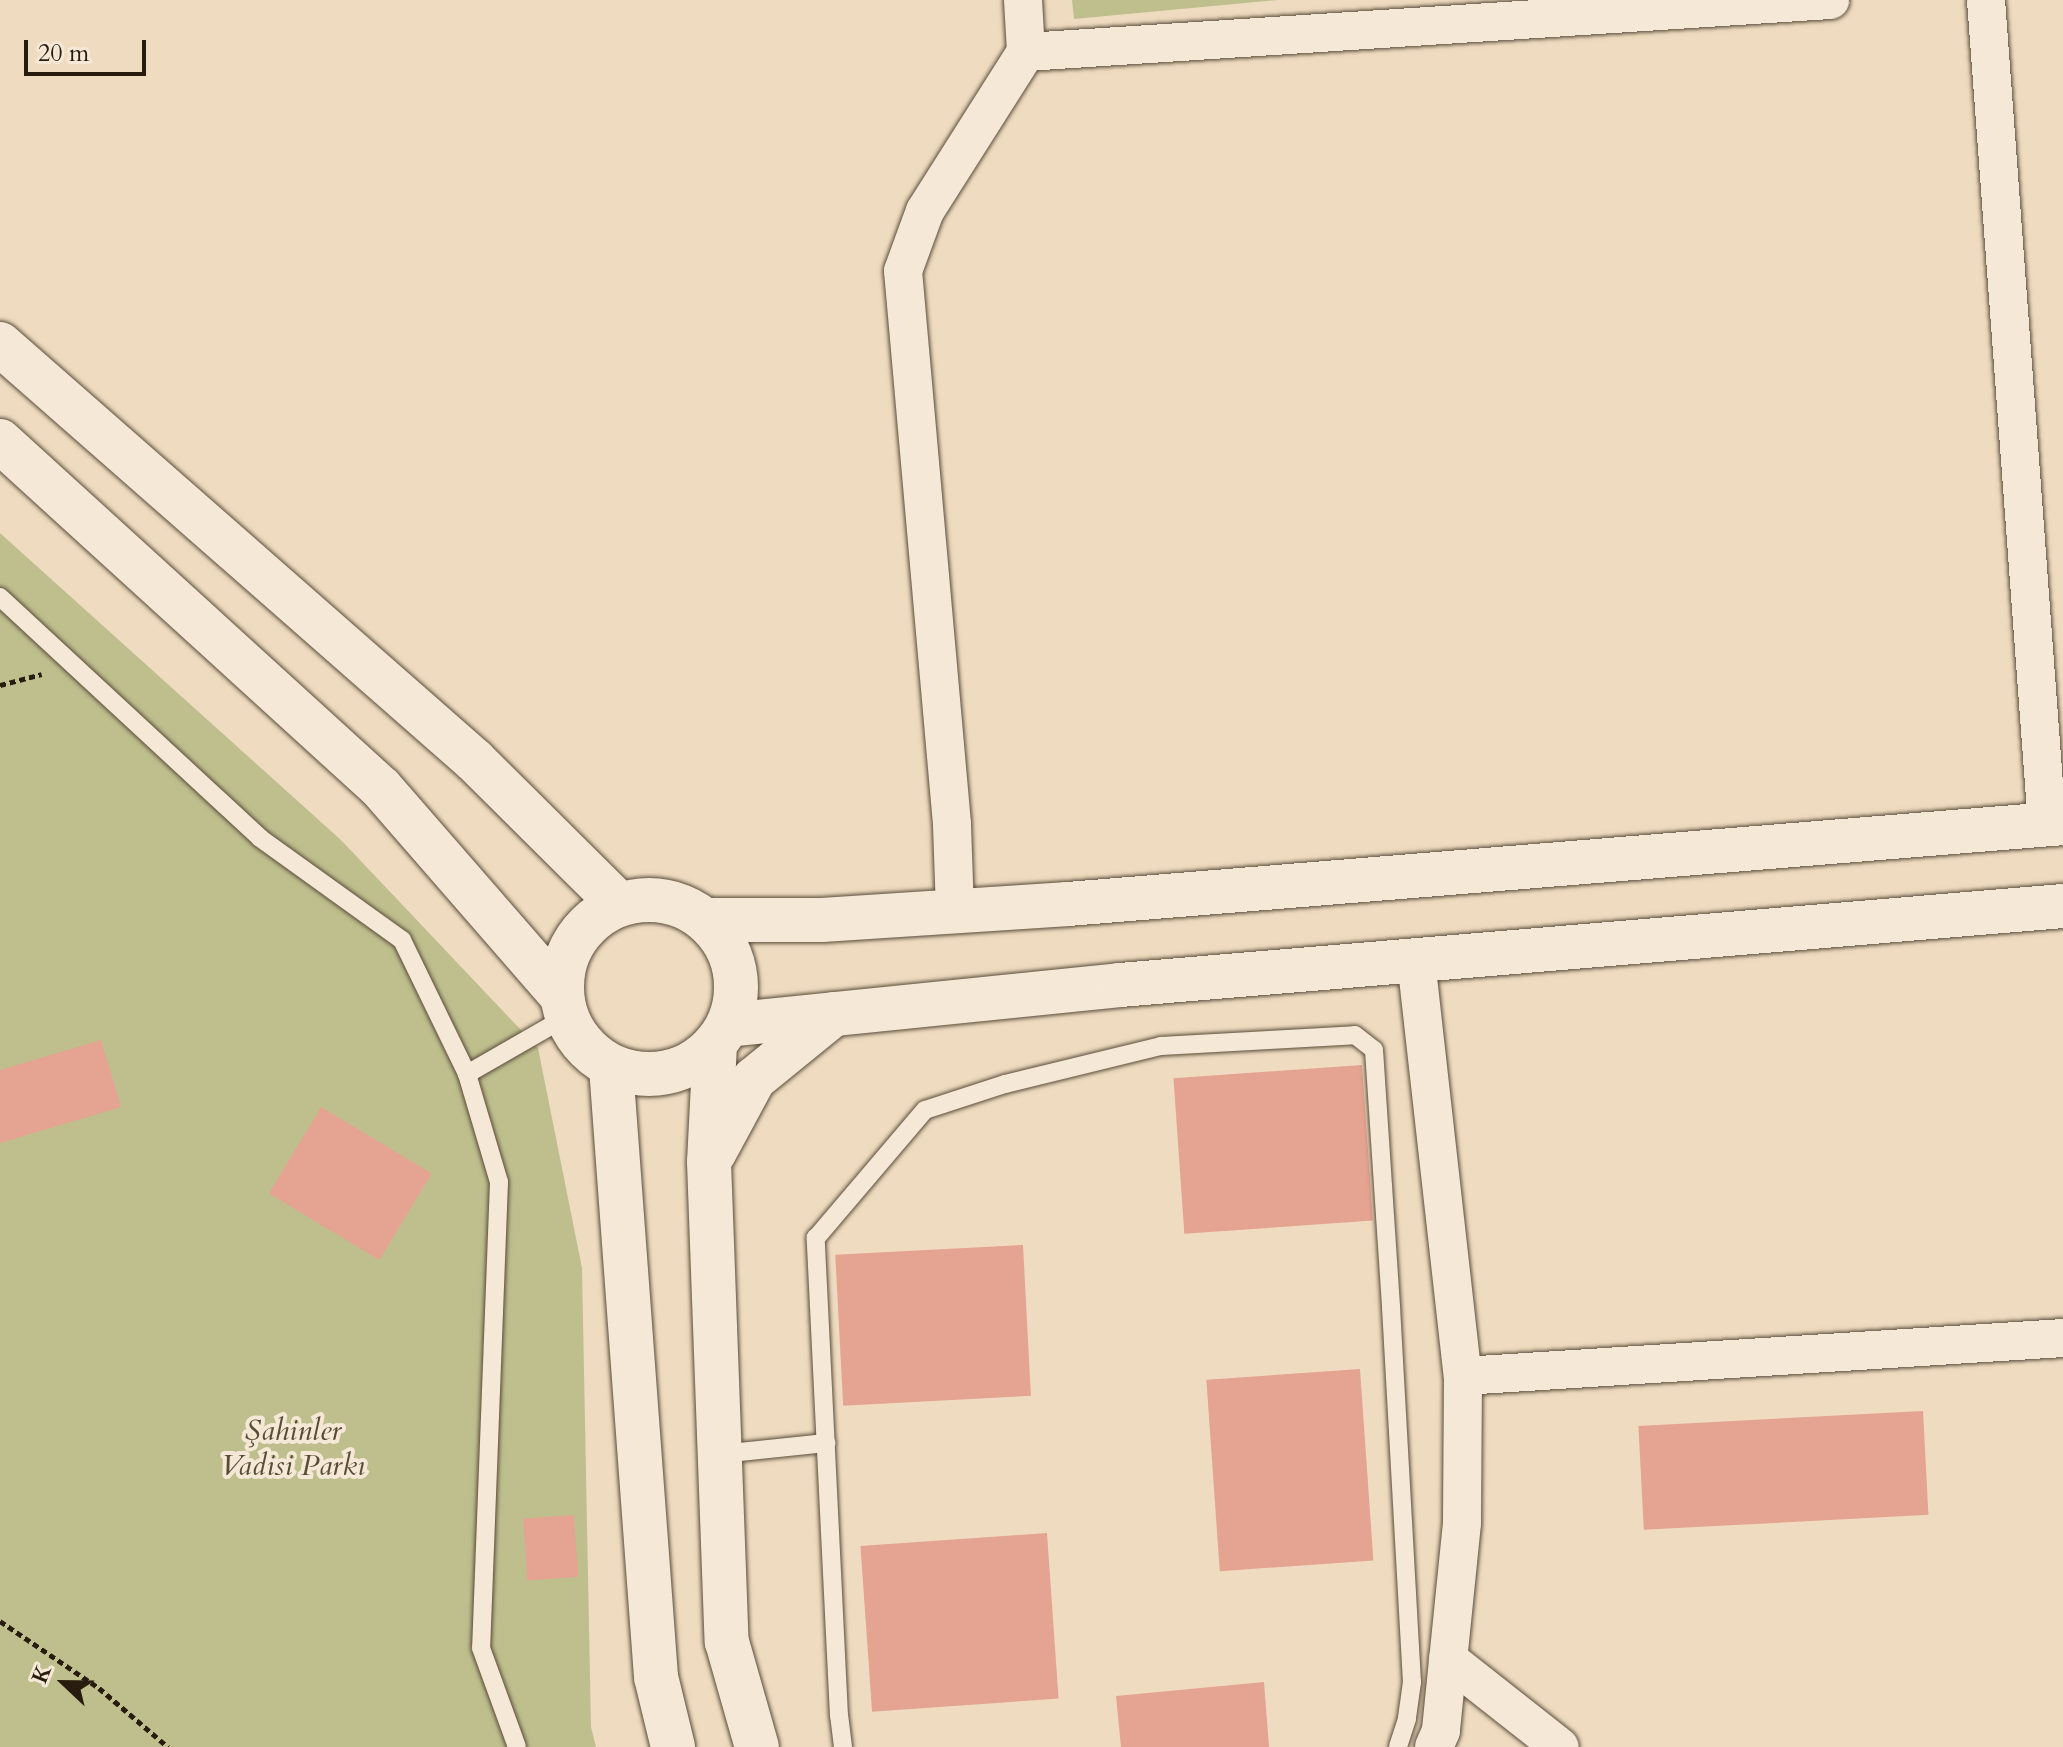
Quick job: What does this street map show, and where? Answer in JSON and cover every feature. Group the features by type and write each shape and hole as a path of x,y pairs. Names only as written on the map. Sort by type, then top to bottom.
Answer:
{"street":[{"path":"955,911 952,824 903,271 925,211 1026,52 1023,0"},
{"path":"1026,52 1830,0"},
{"path":"705,920 822,920 955,911 2055,823 1986,0"},
{"path":"0,344 474,760 619,904"},
{"path":"0,441 381,788 564,1006 577,1038 592,1055 611,1067 633,1074 678,1070 699,1060 722,1034 834,1014 1416,960 2063,906"},
{"path":"564,1006 562,972 569,950 598,915 619,904 641,899 664,900 686,907 705,920 731,957 736,980 735,1003 722,1034 709,1162 727,1642 757,1747"},
{"path":"1416,960 1463,1376 1462,1523 1441,1731 1434,1747"},
{"path":"709,1162 754,1079 834,1014"},
{"path":"611,1067 656,1677 673,1747"},
{"path":"1463,1376 2063,1338"},
{"path":"1448,1659 1560,1747"}],"lane":[{"path":"0,597 260,838 402,940 467,1074 499,1182 481,1648 517,1747"},
{"path":"467,1074 564,1006"},
{"path":"843,1747 816,1238 925,1110 1030,1077 1161,1046 1355,1035 1374,1050 1391,1307 1412,1682 1407,1719 1398,1747"},
{"path":"720,1454 826,1443"}],"path":[{"path":"0,1621 99,1688 168,1747"}],"green space":[{"path":"1072,0 1277,0 1074,19"},
{"name":"Şahinler Vadisi Parkı","path":"0,533 341,840 538,1048 582,1268 591,1727 596,1747 0,1747"}],"building":[{"path":"101,1040 121,1107 0,1143 0,1070"},
{"path":"1362,1065 1373,1221 1184,1234 1173,1078"},
{"path":"321,1107 432,1173 380,1260 269,1194"},
{"path":"1023,1245 1031,1396 843,1406 835,1255"},
{"path":"1360,1369 1373,1561 1220,1571 1206,1380"},
{"path":"1923,1411 1928,1515 1644,1530 1638,1426"},
{"path":"574,1515 578,1577 527,1580 523,1519"},
{"path":"1047,1533 1059,1699 872,1712 860,1546"},
{"path":"1264,1682 1269,1747 1121,1747 1116,1696"}]}
